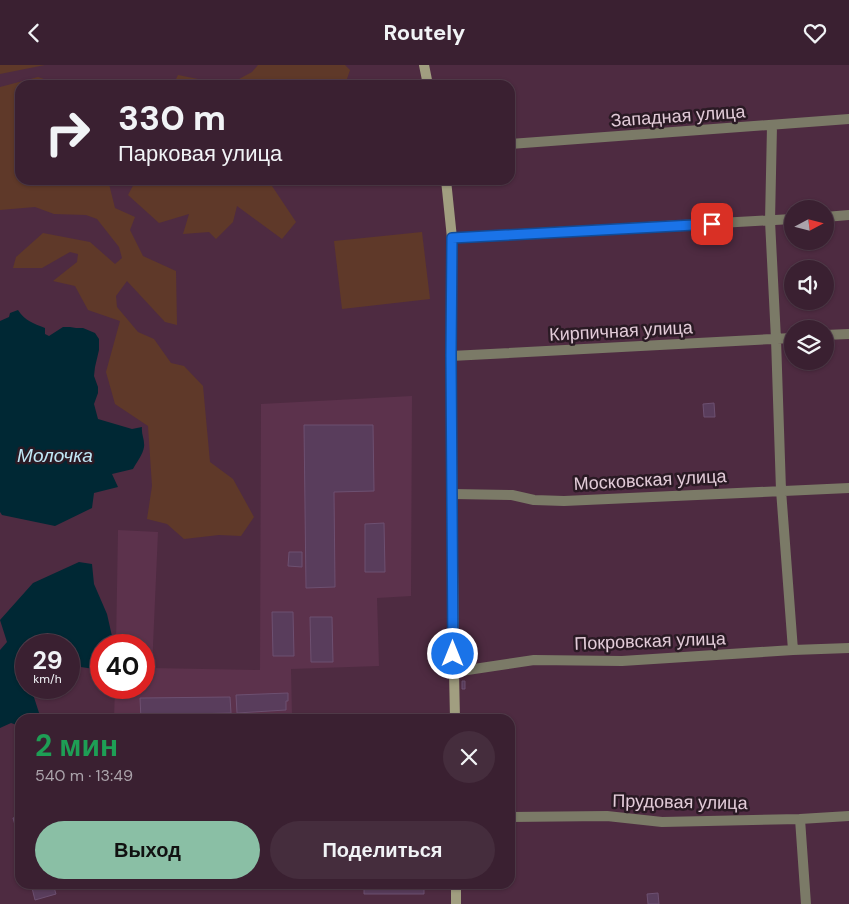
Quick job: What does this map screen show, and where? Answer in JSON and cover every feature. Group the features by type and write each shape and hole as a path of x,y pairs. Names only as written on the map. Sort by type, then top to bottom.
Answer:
{"street":[{"path":"424,65 427,80"},
{"name":"Западная улица","path":"515,144 849,119"},
{"path":"772,126 770,221 782,491 793,650"},
{"path":"447,185 452,238 451,356 456,714"},
{"path":"834,216 849,215"},
{"path":"452,238 784,220"},
{"path":"834,335 849,334"},
{"name":"Кирпичная улица","path":"451,356 784,338"},
{"name":"Московская улица","path":"453,494 512,495 534,500 564,501 849,488"},
{"name":"Покровская улица","path":"454,672 534,660 622,661 849,648"},
{"name":"Прудовая улица","path":"515,817 607,816 662,822 849,816"},
{"path":"800,819 806,904"},
{"path":"456,889 456,904"}],"shaded area":[{"path":"0,65 45,65 0,74"},
{"path":"258,65 345,65 350,70 347,80 237,80 252,72"},
{"path":"178,75 203,80 176,80"},
{"path":"38,77 47,80 27,80"},
{"path":"15,83 15,185 109,185 115,208 135,217 130,230 143,256 176,271 177,325 165,322 127,281 116,296 117,307 138,332 154,339 171,363 184,366 203,386 210,462 233,479 254,517 241,536 219,535 184,539 167,524 147,519 152,486 148,426 115,404 106,372 120,321 88,310 75,286 53,281 77,262 78,254 70,252 42,268 13,268 16,257 43,233 90,242 115,264 122,258 119,247 97,219 86,215 54,214 35,207 0,210 0,87"},
{"path":"133,185 271,185 296,222 282,239 237,206 233,222 216,239 209,232 183,234 189,214 159,223 128,195"},
{"path":"422,232 430,299 342,309 334,241"},
{"path":"412,396 411,596 377,598 379,666 291,669 292,714 114,714 115,699 155,699 155,668 260,670 261,404"},
{"path":"118,530 158,532 154,634 116,634"}],"water":[{"name":"Молочка","path":"18,310 26,319 45,328 45,334 49,336 63,327 83,328 95,333 99,339 94,376 98,387 94,404 98,419 132,429 142,427 144,447 133,469 112,474 118,487 94,493 92,508 55,526 2,515 0,512 0,321 9,317 10,313"},
{"path":"79,562 92,564 94,584 107,614 112,634 90,634 90,668 80,667 80,634 15,634 15,699 35,699 39,714 15,714 15,724 11,723 0,728 0,650 7,642 0,620 33,583"}],"building":[{"path":"714,403 715,417 704,417 703,404"},
{"path":"304,425 373,425 374,491 334,492 335,587 306,588"},
{"path":"384,523 385,572 365,572 365,524"},
{"path":"289,552 302,552 302,567 288,566"},
{"path":"272,612 293,612 294,656 273,656"},
{"path":"310,617 332,617 333,662 311,662"},
{"path":"462,681 465,681 465,689 462,689"},
{"path":"288,693 286,710 237,713 236,695"},
{"path":"230,697 231,713 141,714 140,699"},
{"path":"32,889 54,889 56,894 35,900"},
{"path":"364,889 424,889 424,894 364,894"},
{"path":"658,893 659,904 648,904 647,894"}],"route":[{"path":"453,654 452,238 712,224"}]}
